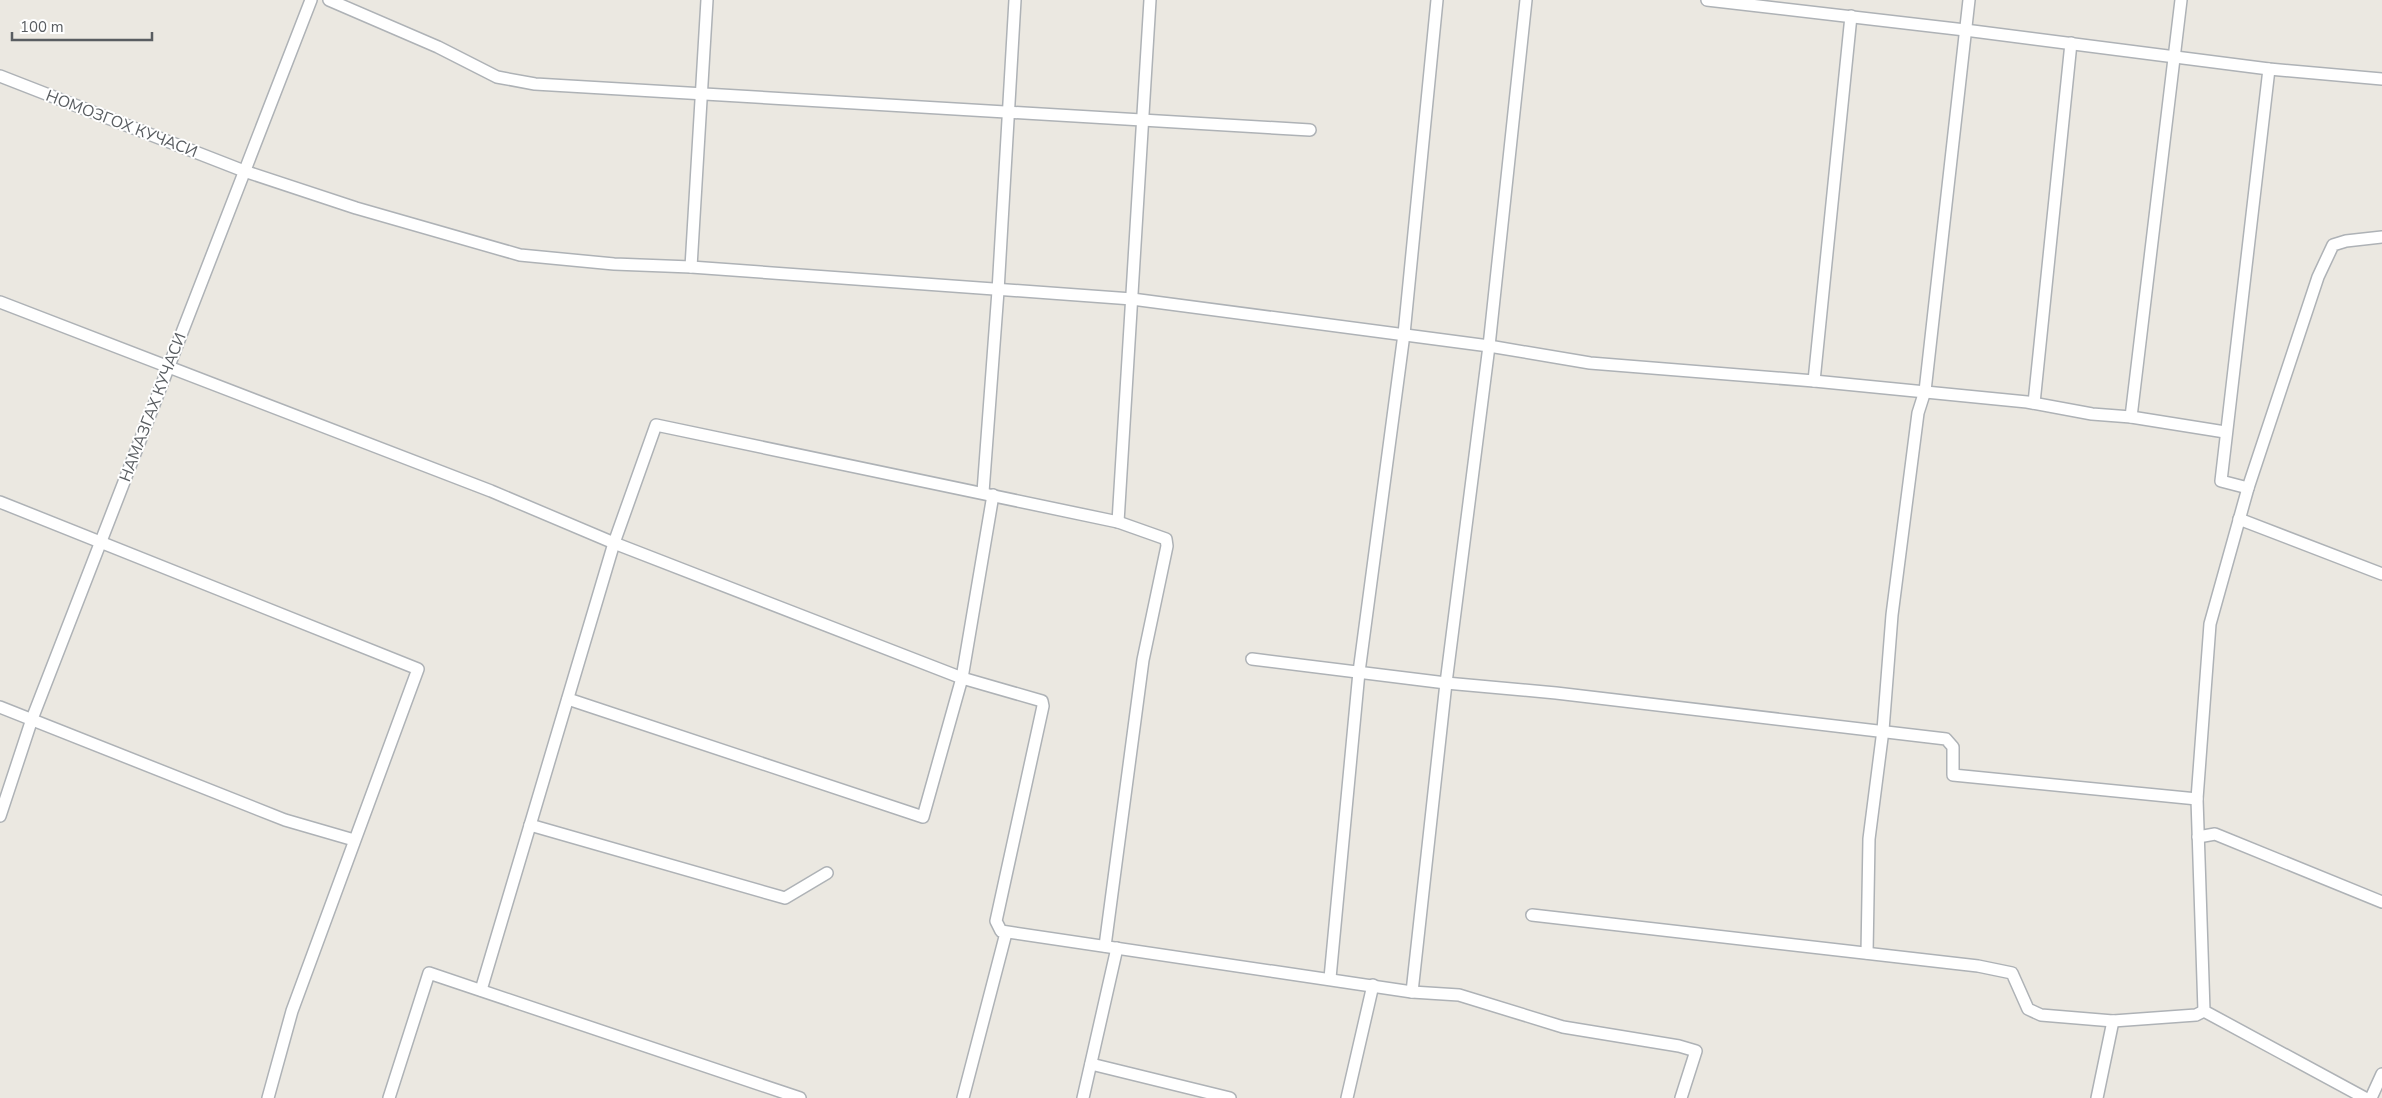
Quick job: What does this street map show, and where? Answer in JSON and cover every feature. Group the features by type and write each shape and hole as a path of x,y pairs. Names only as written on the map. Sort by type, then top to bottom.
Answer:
{"street":[{"name":"НАМАЗГАХ КУЧАСИ","path":"0,816 32,719 311,0"},
{"path":"329,0 438,47 497,77 535,84 1310,130"},
{"path":"691,267 707,0"},
{"path":"568,699 923,817 962,678 988,493 1015,0"},
{"path":"1118,522 1150,0"},
{"path":"1330,978 1359,672 1404,334 1437,0"},
{"path":"1412,992 1446,683 1489,346 1526,0"},
{"path":"1707,0 1966,30 2269,69 2382,79"},
{"path":"1867,953 1869,839 1883,730 1892,615 1918,413 1925,392 1969,0"},
{"path":"2131,417 2176,56 2181,0"},
{"path":"1814,381 1851,16"},
{"path":"2034,403 2070,43"},
{"path":"2248,488 2221,481 2225,432 2269,69"},
{"name":"НОМОЗГОХ КУЧАСИ","path":"0,76 244,171 356,208 520,255 614,264 691,267 998,291 1132,299 1404,334 1590,363 1814,381 2034,403 2092,414 2131,417 2225,432"},
{"path":"2204,1011 2198,799 2210,624 2248,488 2318,277 2333,245 2346,241 2382,237"},
{"path":"0,302 491,491 614,543 962,678 1042,701 1043,706 996,921 1001,931 1330,978 1412,992 1459,995 1563,1027 1679,1046 1696,1051 1681,1098"},
{"path":"481,990 614,543 656,425 988,493 1118,522 1160,535 1166,539 1167,546 1143,660 1105,946"},
{"path":"0,502 418,669 292,1011 268,1098"},
{"path":"2239,519 2382,574"},
{"path":"1252,659 1446,683 1556,693 1883,730 1946,739 1953,747 1953,775 2198,799"},
{"path":"0,707 285,820 354,840"},
{"path":"530,825 785,898 827,873"},
{"path":"2198,837 2215,834 2382,902"},
{"path":"1532,915 1978,966 2012,974 2028,1009 2042,1016 2113,1021 2196,1015 2204,1011"},
{"path":"962,1098 1006,933"},
{"path":"1082,1098 1118,948"},
{"path":"389,1098 430,973 775,1094 800,1098"},
{"path":"1348,1098 1373,985"},
{"path":"2204,1011 2365,1098"},
{"path":"2097,1098 2113,1021"},
{"path":"1091,1064 1230,1098"},
{"path":"2371,1098 2382,1074"}]}
